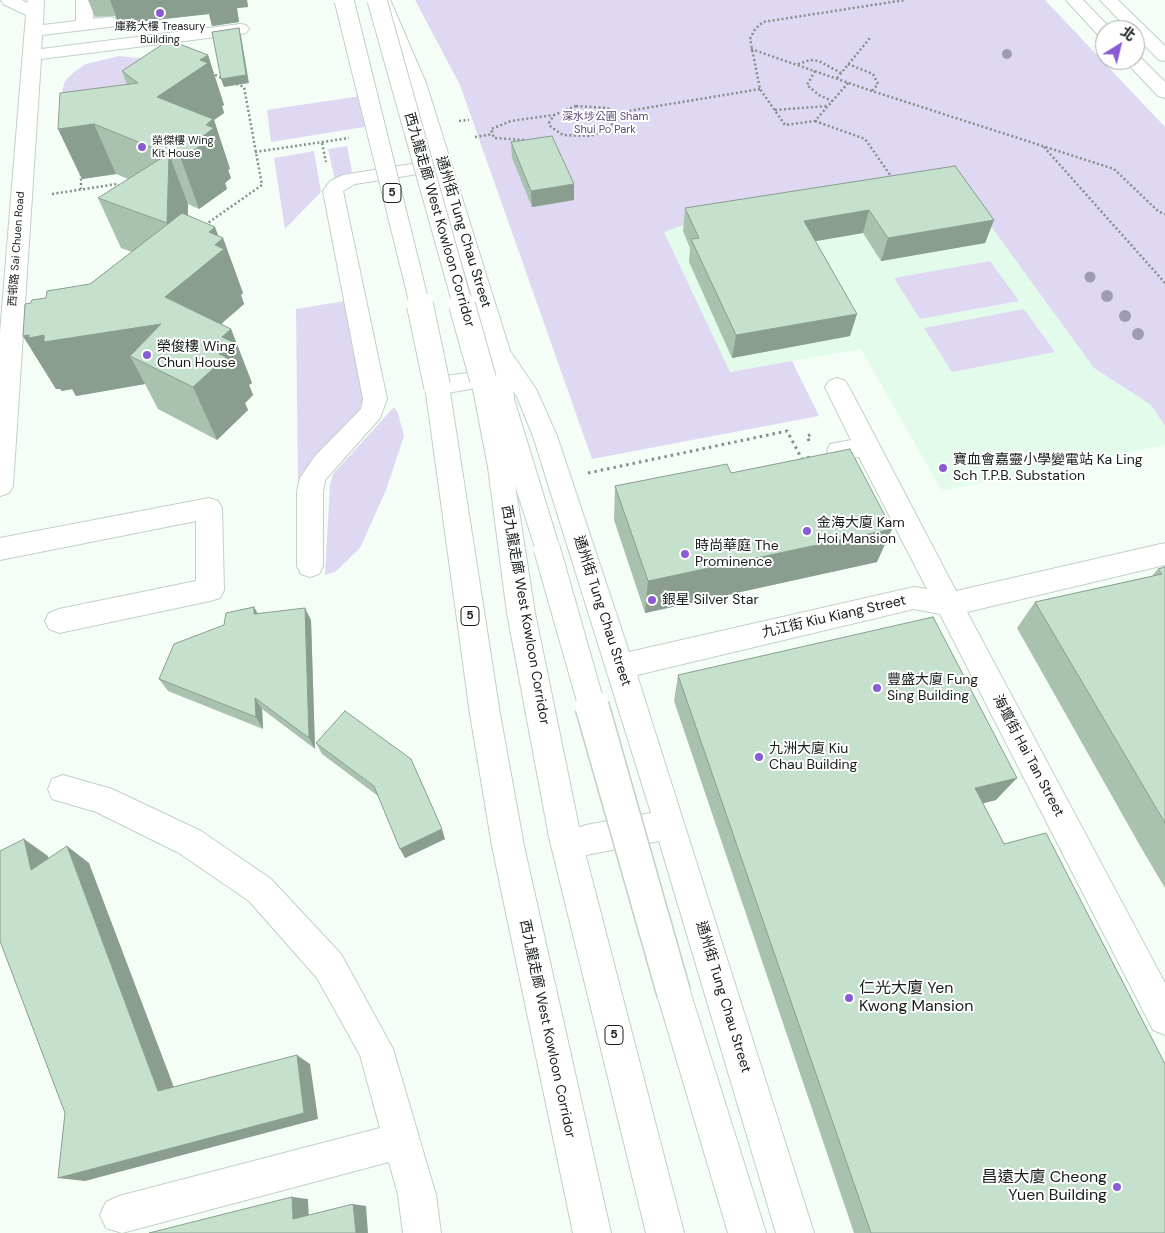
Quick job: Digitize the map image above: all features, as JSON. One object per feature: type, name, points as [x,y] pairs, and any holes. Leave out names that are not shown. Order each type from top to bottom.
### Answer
[{"type":"main road","points":[[9,0],[35,15],[85,24],[109,22]]},
{"type":"main road","points":[[84,0],[85,24]]},
{"type":"main road","name":"西九龍走廊 West Kowloon Corridor","points":[[344,0],[418,295],[436,385],[485,714],[508,846],[592,1233]]},
{"type":"main road","name":"西九龍走廊 West Kowloon Corridor","points":[[377,0],[483,378],[500,466],[522,613],[566,837],[598,974],[664,1233]]},
{"type":"main road","name":"通州街 Tung Chau Street","points":[[382,0],[417,83],[500,354],[528,395],[559,477],[670,824],[795,1233]]},
{"type":"main road","points":[[1074,0],[1095,22]]},
{"type":"main road","points":[[1108,0],[1165,56]]},
{"type":"main road","name":"西邨路 Sai Chuen Road","points":[[0,486],[10,212],[32,55],[35,15]]},
{"type":"main road","points":[[32,55],[240,29]]},
{"type":"main road","points":[[196,35],[203,70]]},
{"type":"main road","points":[[1143,70],[1165,92]]},
{"type":"main road","points":[[310,566],[310,492],[313,478],[324,463],[372,412],[375,399],[333,192],[337,185],[350,179],[442,165]]},
{"type":"main road","points":[[500,354],[502,399],[547,549],[674,994],[747,1233]]},
{"type":"main road","points":[[436,385],[483,378]]},
{"type":"main road","name":"海壇街 Hai Tan Street","points":[[837,387],[1165,1018]]},
{"type":"main road","points":[[828,453],[866,446]]},
{"type":"main road","points":[[0,549],[209,508],[210,590],[59,621]]},
{"type":"main road","name":"九江街 Kiu Kiang Street","points":[[620,666],[914,598],[950,604],[1165,554]]},
{"type":"main road","points":[[63,789],[101,798],[190,842],[260,890],[329,966],[376,1049],[417,1194],[422,1233]]},
{"type":"main road","points":[[586,840],[670,824]]},
{"type":"main road","points":[[119,1214],[403,1140]]},
{"type":"path","points":[[893,179],[865,139],[815,121],[785,125],[760,89],[750,39],[755,29],[763,22],[904,0]]},
{"type":"path","points":[[837,78],[870,38]]},
{"type":"path","points":[[751,49],[872,91],[1114,168],[1159,212],[1165,214]]},
{"type":"path","points":[[797,64],[810,60],[819,61],[841,73]]},
{"type":"path","points":[[848,64],[873,74],[878,84],[872,91]]},
{"type":"path","points":[[197,222],[206,226],[262,185],[244,87],[203,70]]},
{"type":"path","points":[[815,71],[808,80],[808,85],[819,95],[832,100]]},
{"type":"path","points":[[815,121],[848,83]]},
{"type":"path","points":[[530,139],[507,140],[494,138],[491,129],[501,124],[554,115],[568,108],[586,105],[607,108],[616,113],[760,89]]},
{"type":"path","points":[[775,110],[828,106]]},
{"type":"path","points":[[555,136],[581,137],[597,134],[617,120],[616,113]]},
{"type":"path","points":[[554,115],[549,123],[551,127],[563,135]]},
{"type":"path","points":[[459,121],[469,120]]},
{"type":"path","points":[[475,137],[493,134]]},
{"type":"path","points":[[255,152],[350,138]]},
{"type":"path","points":[[1043,146],[1165,283]]},
{"type":"path","points":[[81,171],[81,189]]},
{"type":"path","points":[[46,194],[117,184],[126,188]]},
{"type":"path","points":[[559,477],[591,473],[787,431],[802,459],[828,453]]},
{"type":"path","points":[[810,442],[807,436],[820,431]]},
{"type":"shaded area","points":[[950,170],[1094,368],[1151,405],[1165,426],[1165,445],[942,491],[861,349],[730,372],[664,232],[749,202]]},
{"type":"green space","name":"深水埗公園 Sham Shui Po Park","points":[[415,0],[1045,0],[1095,53],[1095,70],[1111,70],[1165,127],[1165,426],[1151,405],[1094,368],[950,170],[749,202],[664,232],[730,372],[792,361],[819,416],[592,459],[460,85]]},
{"type":"green space","points":[[119,56],[149,59],[166,81],[65,99],[62,90],[65,81],[74,72],[86,64]]},
{"type":"green space","points":[[374,94],[383,124],[271,142],[267,110]]},
{"type":"green space","points":[[347,146],[353,177],[335,180],[328,149]]},
{"type":"green space","points":[[314,151],[321,192],[285,229],[274,158]]},
{"type":"green space","points":[[990,261],[1019,301],[920,319],[894,278]]},
{"type":"green space","points":[[345,301],[363,400],[359,411],[306,468],[298,483],[296,309]]},
{"type":"green space","points":[[1024,309],[1055,352],[952,372],[924,328]]},
{"type":"green space","points":[[394,407],[398,413],[404,436],[386,490],[360,548],[335,572],[325,575],[330,485],[333,474]]},
{"type":"building","points":[[239,28],[246,75],[221,79],[212,32]]},
{"type":"building","points":[[169,40],[208,55],[200,60],[208,63],[157,97],[213,119],[206,125],[214,128],[203,136],[210,139],[181,159],[169,154],[167,223],[98,198],[168,154],[94,124],[58,129],[60,93],[138,83],[122,71]]},
{"type":"building","points":[[552,136],[574,184],[531,191],[511,142]]},
{"type":"building","points":[[955,166],[994,220],[888,238],[869,210],[804,221],[857,314],[736,335],[691,239],[699,238],[685,208]]},
{"type":"building","points":[[182,213],[215,227],[209,232],[223,238],[215,245],[224,249],[165,297],[231,329],[222,337],[233,342],[219,354],[226,357],[193,387],[130,356],[161,324],[44,342],[44,335],[29,338],[29,335],[23,336],[25,304],[31,303],[32,300],[46,298],[47,291],[90,284]]},
{"type":"building","points":[[850,449],[892,529],[648,581],[615,486],[727,464],[731,473]]},
{"type":"building","points":[[1165,567],[1165,823],[1035,602],[1162,574],[1158,569]]},
{"type":"building","points":[[254,607],[254,614],[305,608],[309,738],[255,698],[256,717],[159,679],[174,644],[224,625],[226,613]]},
{"type":"building","points":[[933,617],[1017,778],[975,788],[1004,844],[1046,833],[1165,1064],[1165,1233],[871,1233],[678,675]]},
{"type":"building","points":[[345,711],[411,759],[442,829],[400,849],[374,786],[316,743]]},
{"type":"building","points":[[24,839],[31,870],[67,846],[158,1091],[297,1055],[304,1113],[58,1178],[65,1113],[0,941],[0,851]]},
{"type":"building","points":[[292,1197],[293,1219],[353,1204],[356,1233],[149,1233]]},
{"type":"place","name":"庫務大樓 Treasury Building","points":[[160,13]]},
{"type":"place","name":"榮傑樓 Wing Kit House","points":[[142,147]]},
{"type":"place","name":"榮俊樓 Wing Chun House","points":[[147,355]]},
{"type":"place","name":"寶血會嘉靈小學變電站 Ka Ling Sch T.P.B. Substation","points":[[943,468]]},
{"type":"place","name":"金海大廈 Kam Hoi Mansion","points":[[807,531]]},
{"type":"place","name":"時尚華庭 The Prominence","points":[[685,554]]},
{"type":"place","name":"銀星 Silver Star","points":[[652,600]]},
{"type":"place","name":"豐盛大廈 Fung Sing Building","points":[[877,688]]},
{"type":"place","name":"九洲大廈 Kiu Chau Building","points":[[759,757]]},
{"type":"place","name":"仁光大廈 Yen Kwong Mansion","points":[[849,998]]},
{"type":"place","name":"昌遠大廈 Cheong Yuen Building","points":[[1117,1187]]}]
